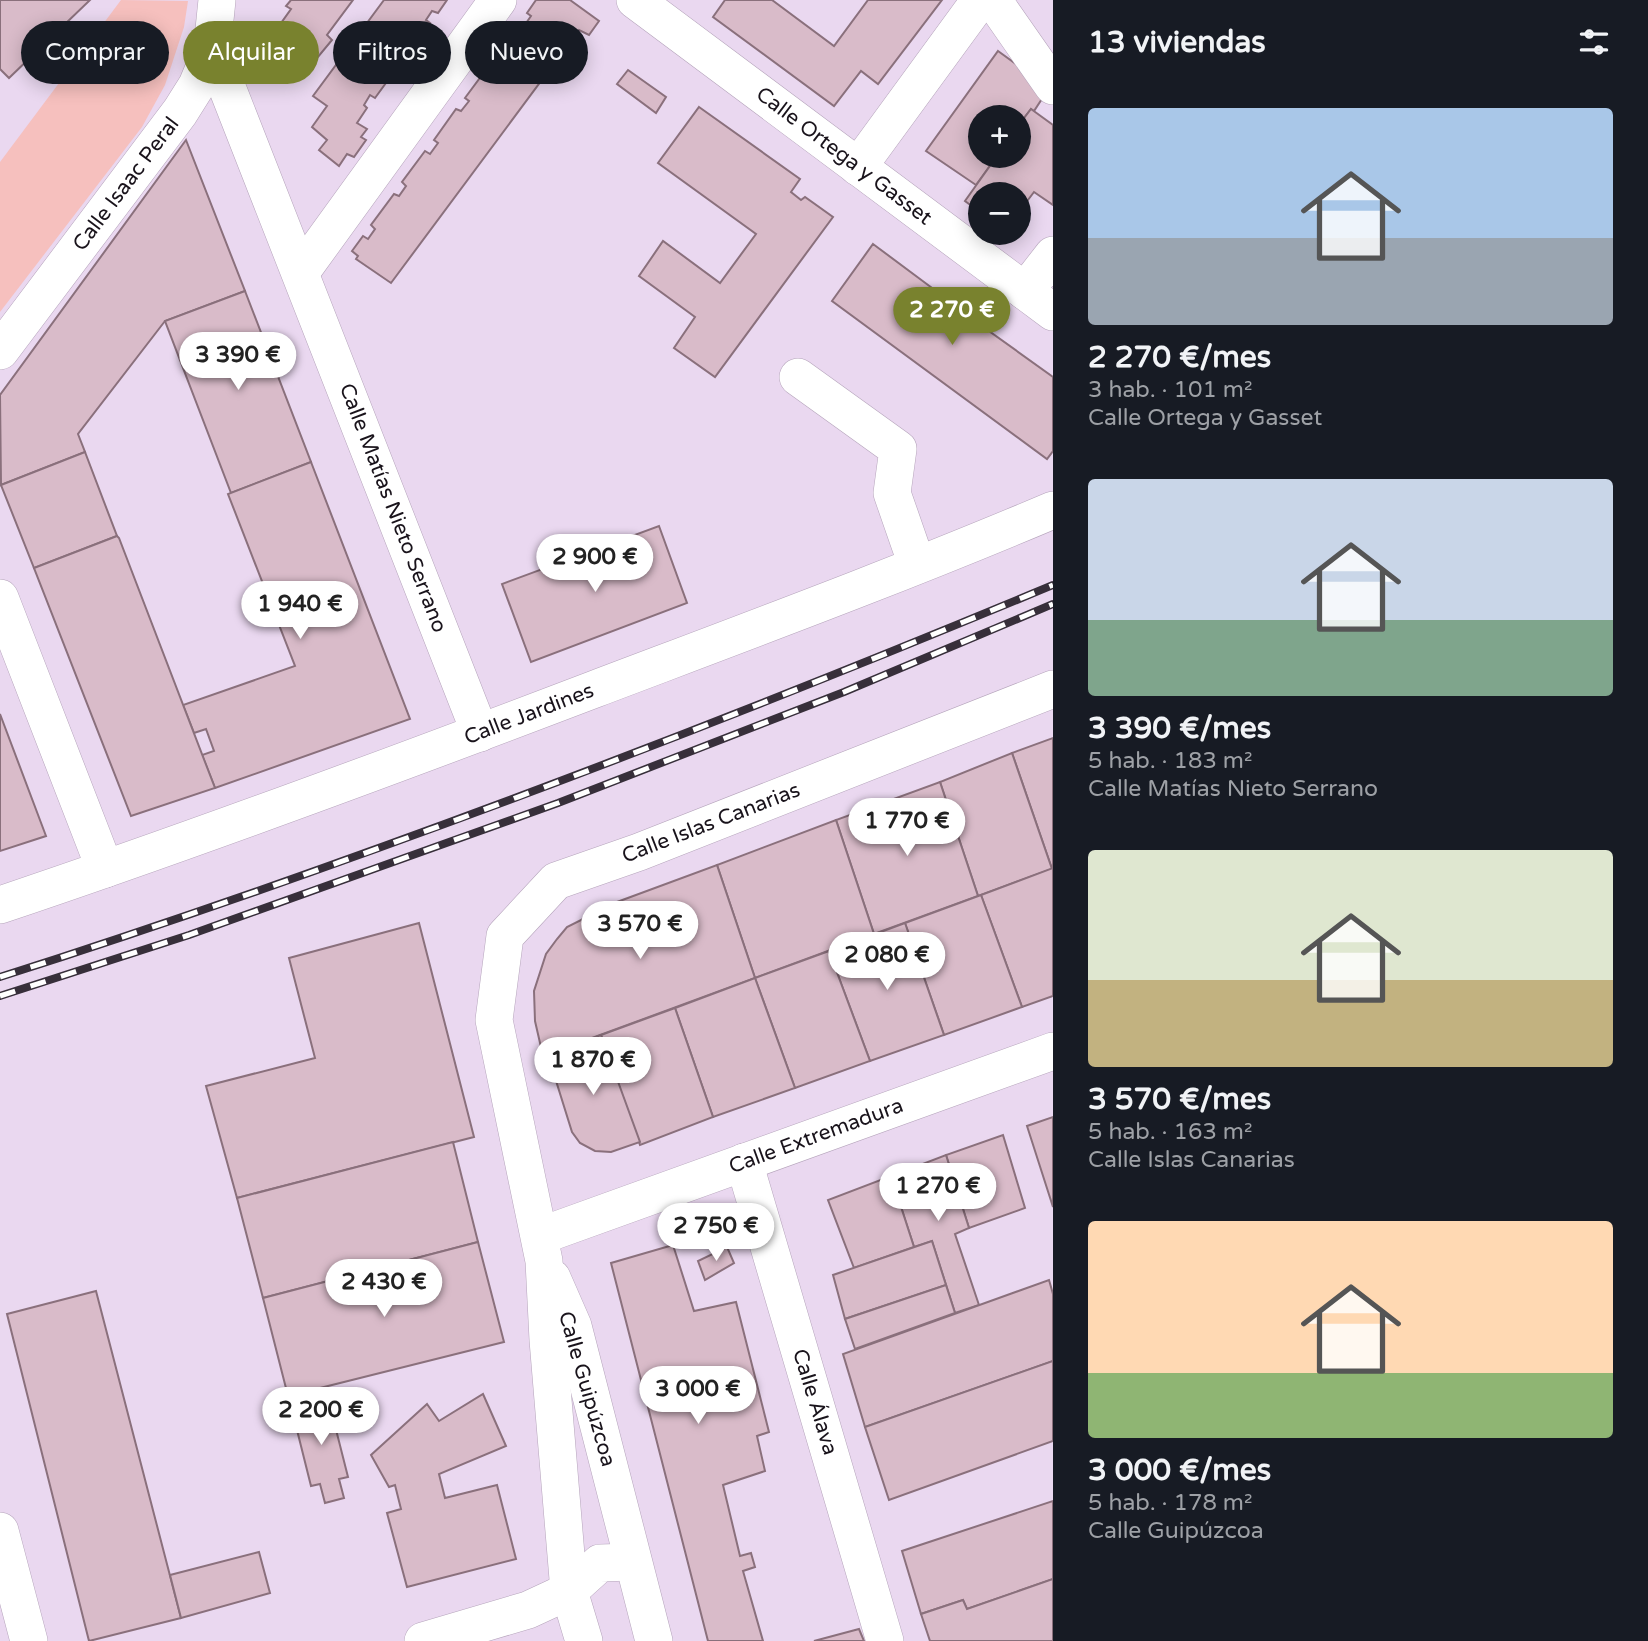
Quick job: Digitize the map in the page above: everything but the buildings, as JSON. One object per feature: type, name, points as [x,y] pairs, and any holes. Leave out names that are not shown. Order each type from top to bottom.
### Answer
[{"type":"street","name":"Calle Isaac Peral","points":[[215,21],[217,0]]},
{"type":"street","points":[[300,272],[498,0]]},
{"type":"street","name":"Calle Ortega y Gasset","points":[[635,0],[1039,301]]},
{"type":"street","points":[[858,167],[980,0]]},
{"type":"street","points":[[993,0],[1053,86]]},
{"type":"street","name":"Calle Isaac Peral","points":[[0,351],[180,112],[197,84]]},
{"type":"street","name":"Calle Matías Nieto Serrano","points":[[226,84],[480,733]]},
{"type":"street","points":[[1039,301],[1053,254]]},
{"type":"street","points":[[798,377],[898,449],[892,493],[917,565]]},
{"type":"street","name":"Calle Jardines","points":[[0,905],[480,733],[1053,510]]},
{"type":"street","points":[[0,598],[105,869]]},
{"type":"street","name":"Calle Islas Canarias","points":[[505,936],[556,881],[639,852],[1053,689]]},
{"type":"street","name":"Calle Guipúzcoa","points":[[505,936],[494,1020],[542,1249],[569,1591],[584,1641]]},
{"type":"street","name":"Calle Extremadura","points":[[542,1249],[744,1162],[1053,1051]]},
{"type":"street","name":"Calle Álava","points":[[744,1162],[886,1641]]},
{"type":"street","name":"Calle Guipúzcoa","points":[[542,1249],[573,1326],[650,1639]]},
{"type":"street","points":[[0,1531],[29,1641]]},
{"type":"street","points":[[423,1641],[528,1610],[569,1591],[600,1563],[633,1562]]},
{"type":"shaded area","points":[[121,0],[188,1],[183,30],[169,73],[169,21],[105,21]]},
{"type":"shaded area","points":[[58,84],[165,84],[142,127],[0,312],[0,162]]},
{"type":"railway","points":[[0,977],[266,888],[531,792],[793,691],[1053,585]]},
{"type":"railway","points":[[0,996],[189,935],[558,803],[844,692],[1053,604]]}]
